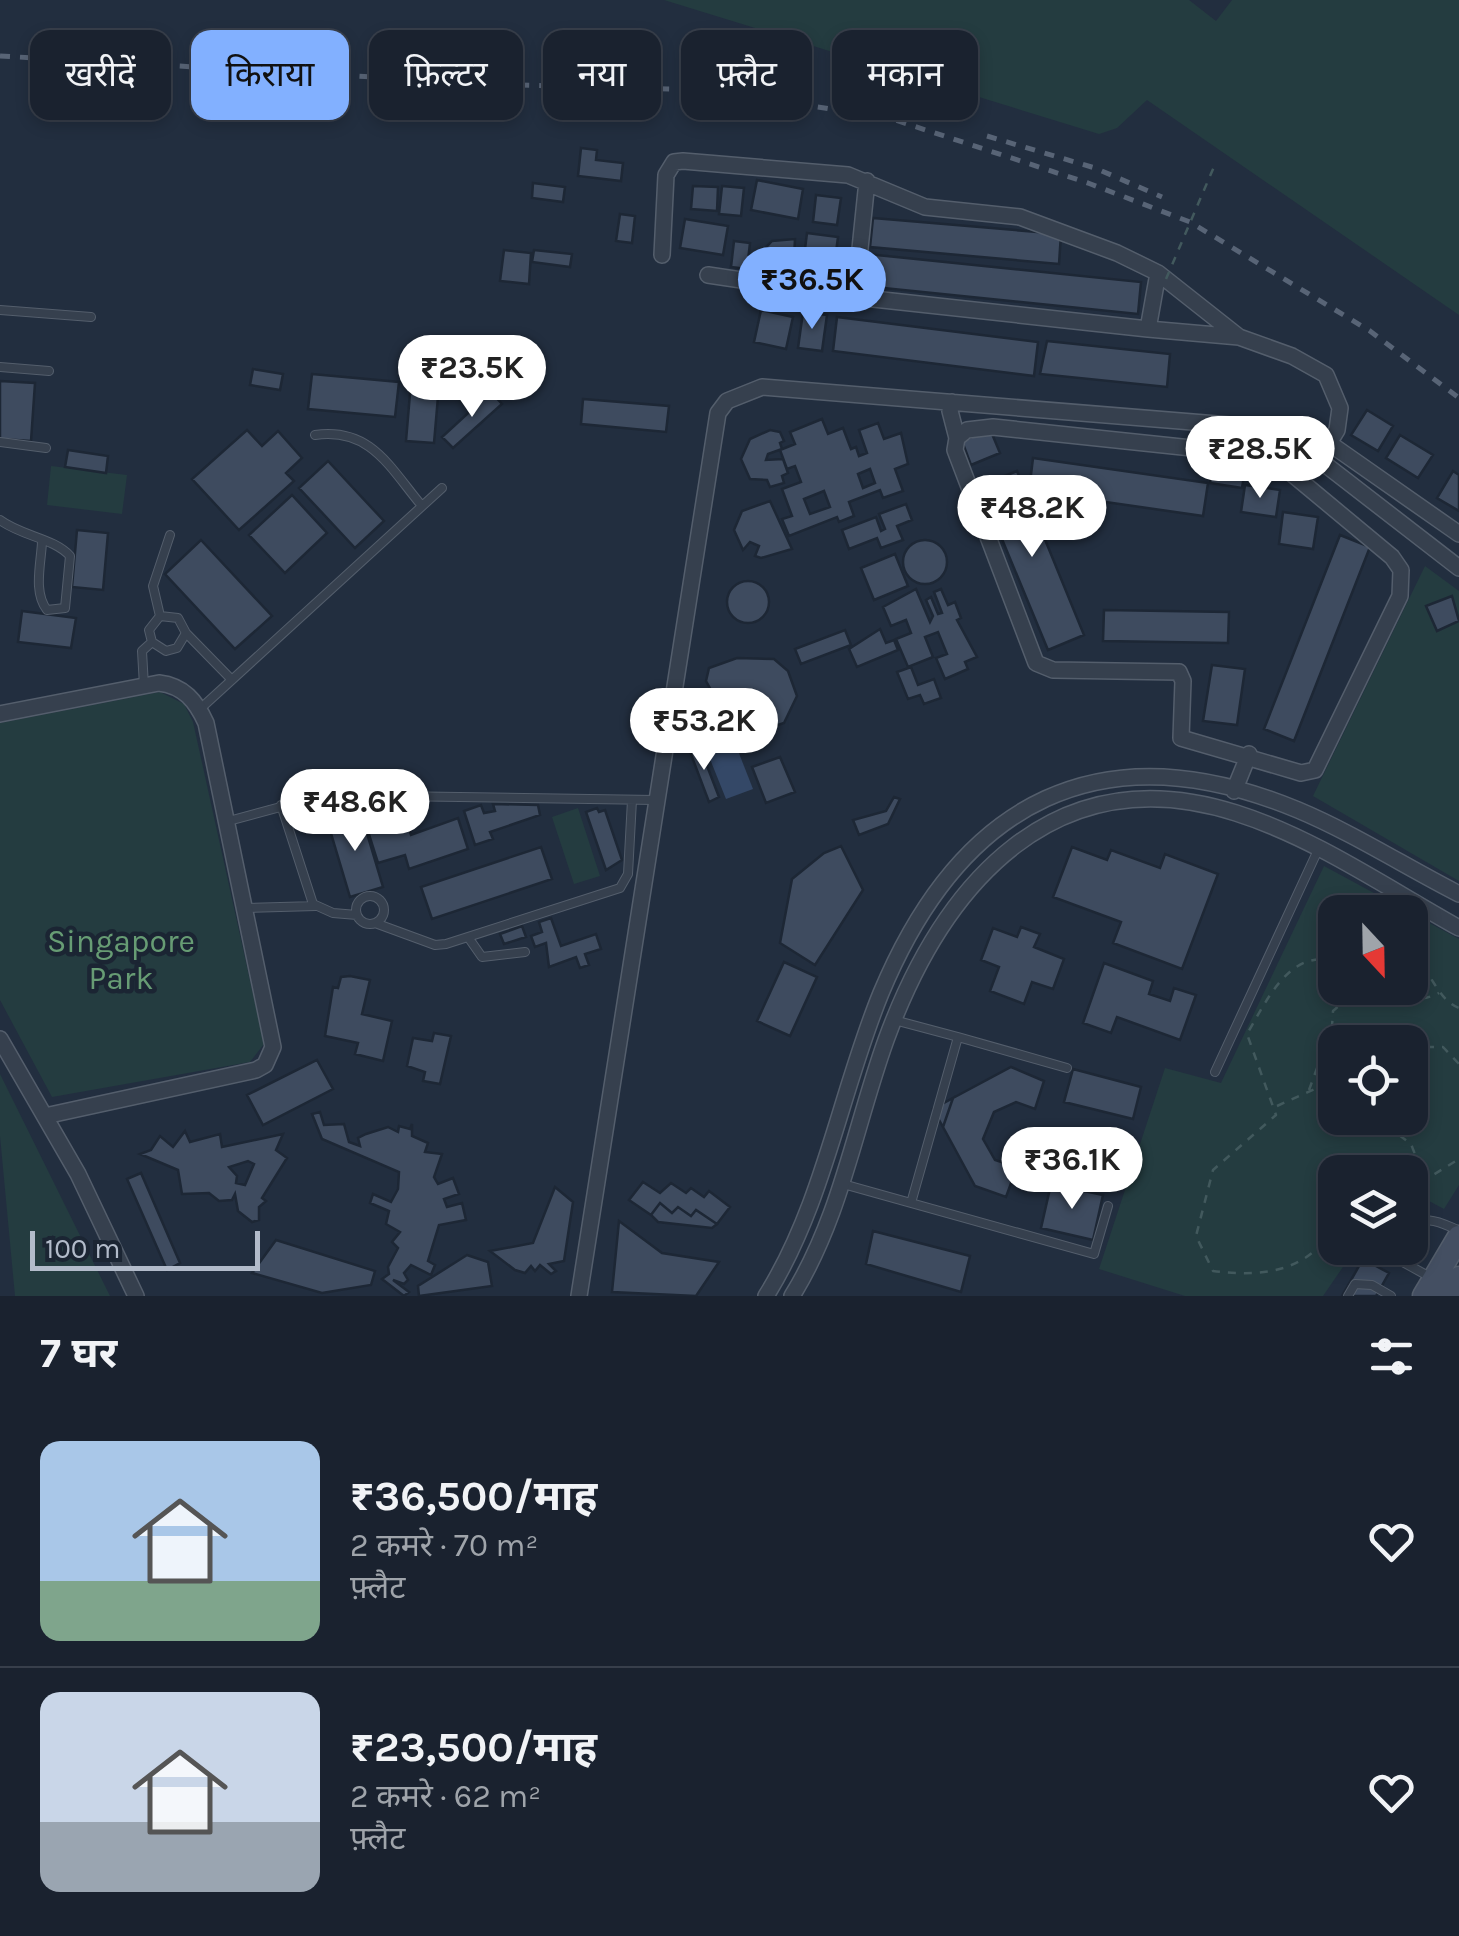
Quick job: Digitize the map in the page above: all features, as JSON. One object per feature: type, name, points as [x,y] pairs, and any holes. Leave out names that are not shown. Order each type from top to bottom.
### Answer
[{"type":"street","points":[[662,254],[666,175],[674,162],[830,172],[867,181],[925,208],[1041,223],[1162,276],[1238,337]]},
{"type":"street","points":[[855,297],[867,181]]},
{"type":"street","points":[[708,275],[855,297],[1238,337],[1292,356],[1326,375],[1340,408],[1337,430],[1316,458]]},
{"type":"street","points":[[1148,329],[1162,276]]},
{"type":"street","points":[[579,1296],[718,413],[727,401],[762,386],[1254,427],[1295,441],[1459,568]]},
{"type":"street","points":[[952,402],[955,450],[1036,662],[1052,670],[1179,672],[1183,681],[1178,729],[1181,738],[1249,754],[1301,773],[1315,770],[1400,596],[1401,570],[1392,557],[1286,468],[1258,456],[992,427],[967,430],[957,438]]},
{"type":"street","points":[[1329,443],[1459,534]]},
{"type":"street","points":[[0,714],[144,686],[176,685],[200,709],[273,1047],[266,1065],[45,1116]]},
{"type":"street","points":[[1234,792],[1249,754]]},
{"type":"street","points":[[766,1296],[803,1228],[882,993],[915,930],[966,855],[1004,822],[1036,802],[1106,777],[1173,776],[1297,810],[1459,894]]},
{"type":"street","points":[[792,1296],[844,1184],[901,1002],[961,896],[1016,842],[1090,806],[1134,800],[1234,812],[1287,833],[1459,928]]},
{"type":"street","points":[[1287,833],[1297,810]]},
{"type":"street","points":[[1004,822],[1016,842]]},
{"type":"street","points":[[882,993],[901,1002]]},
{"type":"street","points":[[0,1038],[45,1116],[136,1296]]},
{"type":"street","points":[[1435,1290],[1459,1234]]},
{"type":"street","points":[[1435,1290],[1459,1278]]},
{"type":"lane","points":[[0,310],[91,317]]},
{"type":"lane","points":[[0,368],[48,371]]},
{"type":"lane","points":[[315,436],[354,435],[368,443],[422,506]]},
{"type":"lane","points":[[0,442],[46,448]]},
{"type":"lane","points":[[200,709],[442,488]]},
{"type":"lane","points":[[0,520],[70,556],[64,608],[47,610],[42,606],[42,542]]},
{"type":"lane","points":[[160,616],[153,586],[170,535]]},
{"type":"lane","points":[[186,633],[182,644],[172,650],[160,650],[152,642],[151,624],[160,616],[178,618],[186,633],[232,680]]},
{"type":"lane","points":[[144,686],[142,651],[152,642]]},
{"type":"lane","points":[[224,822],[325,795],[656,800]]},
{"type":"lane","points":[[243,908],[316,906],[357,915],[366,924],[375,923],[435,945],[468,937],[620,888],[628,874],[632,800]]},
{"type":"lane","points":[[281,805],[316,906]]},
{"type":"lane","points":[[1214,1072],[1318,850]]},
{"type":"lane","points":[[357,915],[362,899],[375,898],[383,913],[375,923]]},
{"type":"lane","points":[[468,937],[482,957],[525,952]]},
{"type":"lane","points":[[894,1020],[1067,1068]]},
{"type":"lane","points":[[911,1203],[958,1038]]},
{"type":"lane","points":[[844,1184],[1094,1254],[1108,1206]]},
{"type":"lane","points":[[1428,1219],[1459,1234]]},
{"type":"lane","points":[[1406,1265],[1435,1290]]},
{"type":"lane","points":[[1348,1296],[1355,1284],[1363,1283],[1391,1296]]},
{"type":"path","points":[[1162,276],[1216,162]]},
{"type":"path","points":[[1318,959],[1296,964],[1272,991],[1247,1034],[1276,1115],[1213,1170],[1196,1236],[1213,1271],[1256,1276],[1293,1267],[1318,1248]]},
{"type":"path","points":[[1428,969],[1441,992],[1459,1008]]},
{"type":"path","points":[[1428,998],[1441,992]]},
{"type":"path","points":[[1428,1047],[1443,1047],[1459,1064]]},
{"type":"path","points":[[1308,1092],[1318,1065]]},
{"type":"path","points":[[1274,1107],[1318,1088]]},
{"type":"path","points":[[1400,1135],[1416,1155]]},
{"type":"path","points":[[1428,1178],[1459,1159]]},
{"type":"green space","points":[[664,0],[1189,0],[1216,21],[1232,0],[1459,0],[1459,315],[1147,100],[1117,128],[1099,134],[978,97],[978,30],[832,30],[832,52],[812,46],[812,30],[761,30]]},
{"type":"green space","points":[[51,466],[127,475],[122,514],[47,505]]},
{"type":"green space","points":[[1425,566],[1459,591],[1459,881],[1313,796]]},
{"type":"green space","name":"Singapore Park","points":[[160,692],[184,704],[193,722],[264,1044],[250,1062],[52,1097],[0,1000],[0,723]]},
{"type":"green space","points":[[578,808],[600,876],[574,884],[552,817]]},
{"type":"green space","points":[[1324,866],[1378,895],[1318,895],[1318,1005],[1428,1005],[1428,923],[1459,939],[1459,1185],[1444,1209],[1428,1201],[1428,1155],[1318,1155],[1318,1265],[1344,1265],[1323,1296],[1185,1296],[1099,1269],[1165,1068],[1221,1083]]},
{"type":"green space","points":[[0,1074],[110,1296],[15,1296],[0,1136]]},
{"type":"green space","points":[[1104,1132],[1126,1137],[1114,1187],[1092,1182]]},
{"type":"water","points":[[731,733],[753,789],[726,799],[704,744]]},
{"type":"building","points":[[581,148],[597,150],[596,160],[623,163],[621,181],[578,176]]},
{"type":"building","points":[[757,180],[803,189],[798,219],[751,210]]},
{"type":"building","points":[[533,183],[565,187],[563,202],[532,198]]},
{"type":"building","points":[[693,186],[718,187],[717,211],[691,209]]},
{"type":"building","points":[[722,186],[744,188],[741,216],[719,214]]},
{"type":"building","points":[[816,195],[841,198],[837,225],[813,222]]},
{"type":"building","points":[[620,214],[635,216],[632,243],[616,241]]},
{"type":"building","points":[[873,218],[1061,234],[1059,264],[870,247]]},
{"type":"building","points":[[685,219],[728,226],[723,255],[680,248]]},
{"type":"building","points":[[807,233],[838,237],[834,268],[803,265]]},
{"type":"building","points":[[795,239],[794,259],[755,259],[772,241]]},
{"type":"building","points":[[734,241],[750,243],[747,269],[731,267]]},
{"type":"building","points":[[504,250],[531,253],[529,284],[500,281]]},
{"type":"building","points":[[534,250],[572,254],[570,267],[532,262]]},
{"type":"building","points":[[867,254],[1141,282],[1138,314],[864,286]]},
{"type":"building","points":[[761,310],[793,317],[786,349],[754,342]]},
{"type":"building","points":[[803,312],[827,315],[822,351],[798,348]]},
{"type":"building","points":[[837,317],[1038,342],[1034,376],[833,351]]},
{"type":"building","points":[[1047,341],[1170,354],[1167,387],[1040,374]]},
{"type":"building","points":[[253,369],[283,374],[280,390],[250,385]]},
{"type":"building","points":[[312,374],[399,382],[395,417],[308,409]]},
{"type":"building","points":[[0,381],[35,383],[31,441],[0,439]]},
{"type":"building","points":[[411,382],[439,385],[434,443],[406,441]]},
{"type":"building","points":[[491,392],[502,404],[453,448],[442,437]]},
{"type":"building","points":[[583,399],[669,406],[666,432],[581,424]]},
{"type":"building","points":[[1367,410],[1393,426],[1378,451],[1351,435]]},
{"type":"building","points":[[822,419],[828,434],[843,428],[851,449],[856,447],[859,456],[867,453],[859,430],[878,423],[884,439],[901,433],[908,464],[895,469],[903,491],[883,498],[880,490],[849,502],[854,516],[839,522],[837,517],[789,536],[782,519],[792,516],[782,489],[801,482],[795,466],[787,469],[780,450],[795,444],[790,432]],"holes":[[[870,469],[875,483],[863,488],[858,474]],[[824,491],[830,507],[810,514],[804,499]]]},
{"type":"building","points":[[990,429],[1000,453],[971,465],[962,441]]},
{"type":"building","points":[[247,430],[262,446],[278,431],[302,458],[286,473],[294,481],[239,530],[192,479]]},
{"type":"building","points":[[770,430],[780,432],[784,441],[780,443],[782,449],[768,454],[766,460],[783,459],[788,473],[782,476],[784,483],[770,487],[767,480],[750,479],[741,459],[750,439]]},
{"type":"building","points":[[1400,435],[1433,455],[1418,478],[1386,458]]},
{"type":"building","points":[[68,450],[108,456],[106,473],[65,467]]},
{"type":"building","points":[[1033,458],[1208,483],[1203,516],[1029,491]]},
{"type":"building","points":[[1214,458],[1246,463],[1242,488],[1210,483]]},
{"type":"building","points":[[328,461],[384,521],[355,548],[299,488]]},
{"type":"building","points":[[1017,471],[1084,635],[1048,650],[980,486]]},
{"type":"building","points":[[1453,471],[1459,475],[1459,511],[1437,498]]},
{"type":"building","points":[[1245,485],[1280,490],[1276,517],[1241,512]]},
{"type":"building","points":[[292,495],[327,533],[285,573],[249,535]]},
{"type":"building","points":[[770,501],[792,549],[761,558],[755,556],[759,546],[750,542],[743,550],[734,530],[742,511]]},
{"type":"building","points":[[906,504],[912,520],[897,526],[903,540],[881,548],[877,538],[849,549],[842,530],[876,517],[881,531],[885,529],[879,514]]},
{"type":"building","points":[[1283,512],[1318,517],[1313,549],[1279,544]]},
{"type":"building","points":[[77,530],[108,533],[103,590],[72,587]]},
{"type":"building","points":[[1340,535],[1370,547],[1294,741],[1264,729]]},
{"type":"building","points":[[201,540],[272,616],[235,649],[165,574]]},
{"type":"building","points":[[925,540],[940,547],[947,562],[940,577],[925,584],[910,577],[903,562],[910,547]]},
{"type":"building","points":[[895,554],[908,586],[874,600],[861,568]]},
{"type":"building","points":[[748,581],[763,587],[769,602],[763,617],[748,623],[733,617],[727,602],[733,587]]},
{"type":"building","points":[[916,589],[930,622],[933,616],[926,600],[931,597],[938,614],[942,613],[934,592],[941,589],[948,605],[955,602],[961,618],[957,620],[977,657],[965,662],[968,669],[945,679],[936,658],[947,654],[938,632],[925,637],[933,657],[908,667],[896,639],[911,633],[906,620],[891,626],[883,607]]},
{"type":"building","points":[[1452,596],[1459,621],[1437,631],[1426,606]]},
{"type":"building","points":[[1104,610],[1229,612],[1228,643],[1103,641]]},
{"type":"building","points":[[22,611],[76,618],[71,648],[18,642]]},
{"type":"building","points":[[880,629],[886,643],[894,640],[898,650],[857,667],[849,649]]},
{"type":"building","points":[[845,630],[851,645],[801,664],[795,649]]},
{"type":"building","points":[[737,658],[774,659],[788,671],[797,696],[784,723],[760,731],[743,729],[726,717],[706,681],[709,668]]},
{"type":"building","points":[[1212,665],[1245,669],[1237,725],[1203,721]]},
{"type":"building","points":[[911,667],[918,685],[934,679],[941,698],[924,704],[920,695],[908,699],[897,672]]},
{"type":"building","points":[[699,745],[719,797],[709,802],[689,749]]},
{"type":"building","points":[[780,757],[795,792],[766,803],[752,767]]},
{"type":"building","points":[[894,797],[900,799],[888,824],[859,835],[853,820],[886,811]]},
{"type":"building","points":[[493,804],[538,805],[540,815],[490,832],[493,839],[475,845],[464,811],[481,805],[484,813],[495,811]]},
{"type":"building","points":[[597,808],[599,812],[605,810],[622,860],[606,870],[586,812]]},
{"type":"building","points":[[360,810],[383,887],[350,897],[327,820]]},
{"type":"building","points":[[404,813],[411,835],[458,818],[468,849],[409,869],[405,855],[378,863],[366,825]]},
{"type":"building","points":[[841,846],[863,890],[815,965],[780,943],[792,879],[824,853]]},
{"type":"building","points":[[541,847],[552,879],[432,919],[421,887]]},
{"type":"building","points":[[1072,847],[1107,860],[1111,850],[1160,868],[1165,854],[1218,874],[1182,969],[1113,943],[1121,922],[1053,897]]},
{"type":"building","points":[[551,918],[561,946],[596,934],[601,949],[585,954],[589,965],[580,968],[576,957],[549,967],[546,943],[535,947],[531,936],[542,932],[539,922]]},
{"type":"building","points":[[522,926],[526,937],[504,944],[500,934]]},
{"type":"building","points":[[1021,927],[1040,934],[1034,947],[1064,959],[1053,989],[1032,982],[1024,1004],[990,991],[999,967],[981,960],[993,928],[1017,937]]},
{"type":"building","points":[[784,962],[817,977],[790,1036],[757,1021]]},
{"type":"building","points":[[1104,963],[1153,981],[1149,994],[1170,1001],[1174,988],[1196,995],[1180,1040],[1117,1017],[1111,1033],[1083,1023]]},
{"type":"building","points":[[341,977],[370,980],[362,1014],[392,1021],[383,1061],[355,1054],[358,1043],[325,1036],[333,987],[338,988]]},
{"type":"building","points":[[434,1033],[451,1036],[440,1084],[423,1081],[425,1072],[407,1066],[413,1038],[432,1041]]},
{"type":"building","points":[[317,1060],[333,1089],[263,1125],[247,1095]]},
{"type":"building","points":[[1011,1067],[1044,1081],[1035,1109],[1016,1102],[994,1112],[983,1139],[995,1160],[1017,1167],[1006,1197],[975,1186],[943,1127],[953,1098]]},
{"type":"building","points":[[1073,1069],[1141,1087],[1133,1119],[1064,1102]]},
{"type":"building","points":[[953,1098],[943,1127],[933,1109]]},
{"type":"building","points":[[320,1112],[324,1125],[344,1124],[349,1142],[360,1146],[358,1138],[366,1134],[388,1127],[398,1132],[399,1126],[410,1129],[412,1124],[412,1136],[428,1143],[425,1152],[442,1154],[434,1177],[438,1184],[453,1178],[459,1194],[444,1199],[447,1207],[462,1203],[466,1220],[439,1225],[428,1261],[435,1265],[431,1275],[411,1265],[404,1273],[408,1280],[404,1284],[393,1280],[409,1292],[404,1296],[382,1279],[389,1274],[388,1267],[398,1248],[392,1242],[400,1232],[386,1224],[389,1211],[370,1203],[373,1194],[391,1202],[398,1189],[399,1172],[322,1139],[312,1114]]},
{"type":"building","points":[[185,1131],[190,1142],[220,1134],[222,1147],[283,1134],[276,1150],[287,1158],[262,1198],[266,1201],[259,1207],[259,1220],[252,1222],[238,1211],[235,1194],[232,1200],[219,1201],[209,1193],[182,1194],[178,1170],[140,1154],[151,1150],[160,1136],[173,1147]],"holes":[[[248,1161],[254,1164],[245,1185],[236,1183],[237,1176],[229,1167]]]},
{"type":"building","points":[[141,1173],[180,1263],[167,1270],[127,1179]]},
{"type":"building","points":[[643,1182],[660,1193],[671,1183],[686,1193],[691,1188],[704,1197],[709,1191],[730,1207],[717,1224],[696,1210],[691,1216],[678,1207],[672,1213],[660,1203],[651,1215],[629,1200]]},
{"type":"building","points":[[1051,1184],[1103,1195],[1093,1240],[1041,1228]]},
{"type":"building","points":[[555,1187],[573,1202],[564,1261],[549,1264],[556,1271],[551,1274],[540,1265],[535,1271],[531,1266],[525,1273],[515,1270],[490,1251],[533,1243]]},
{"type":"building","points":[[660,1203],[672,1213],[678,1207],[691,1216],[696,1210],[717,1224],[712,1228],[658,1222],[651,1215]]},
{"type":"building","points":[[619,1221],[662,1253],[719,1262],[696,1296],[612,1292]]},
{"type":"building","points":[[873,1231],[970,1256],[961,1292],[866,1264]]},
{"type":"building","points":[[276,1240],[375,1271],[371,1285],[322,1293],[252,1273]]},
{"type":"building","points":[[467,1255],[488,1262],[492,1286],[419,1296],[418,1286]]},
{"type":"building","points":[[1360,1265],[1374,1265],[1389,1273],[1376,1296],[1342,1296]]},
{"type":"railway","points":[[0,56],[515,85],[709,90],[889,118],[1088,183],[1190,222],[1370,331],[1459,398]]},
{"type":"railway","points":[[987,136],[1095,168],[1162,197]]}]
